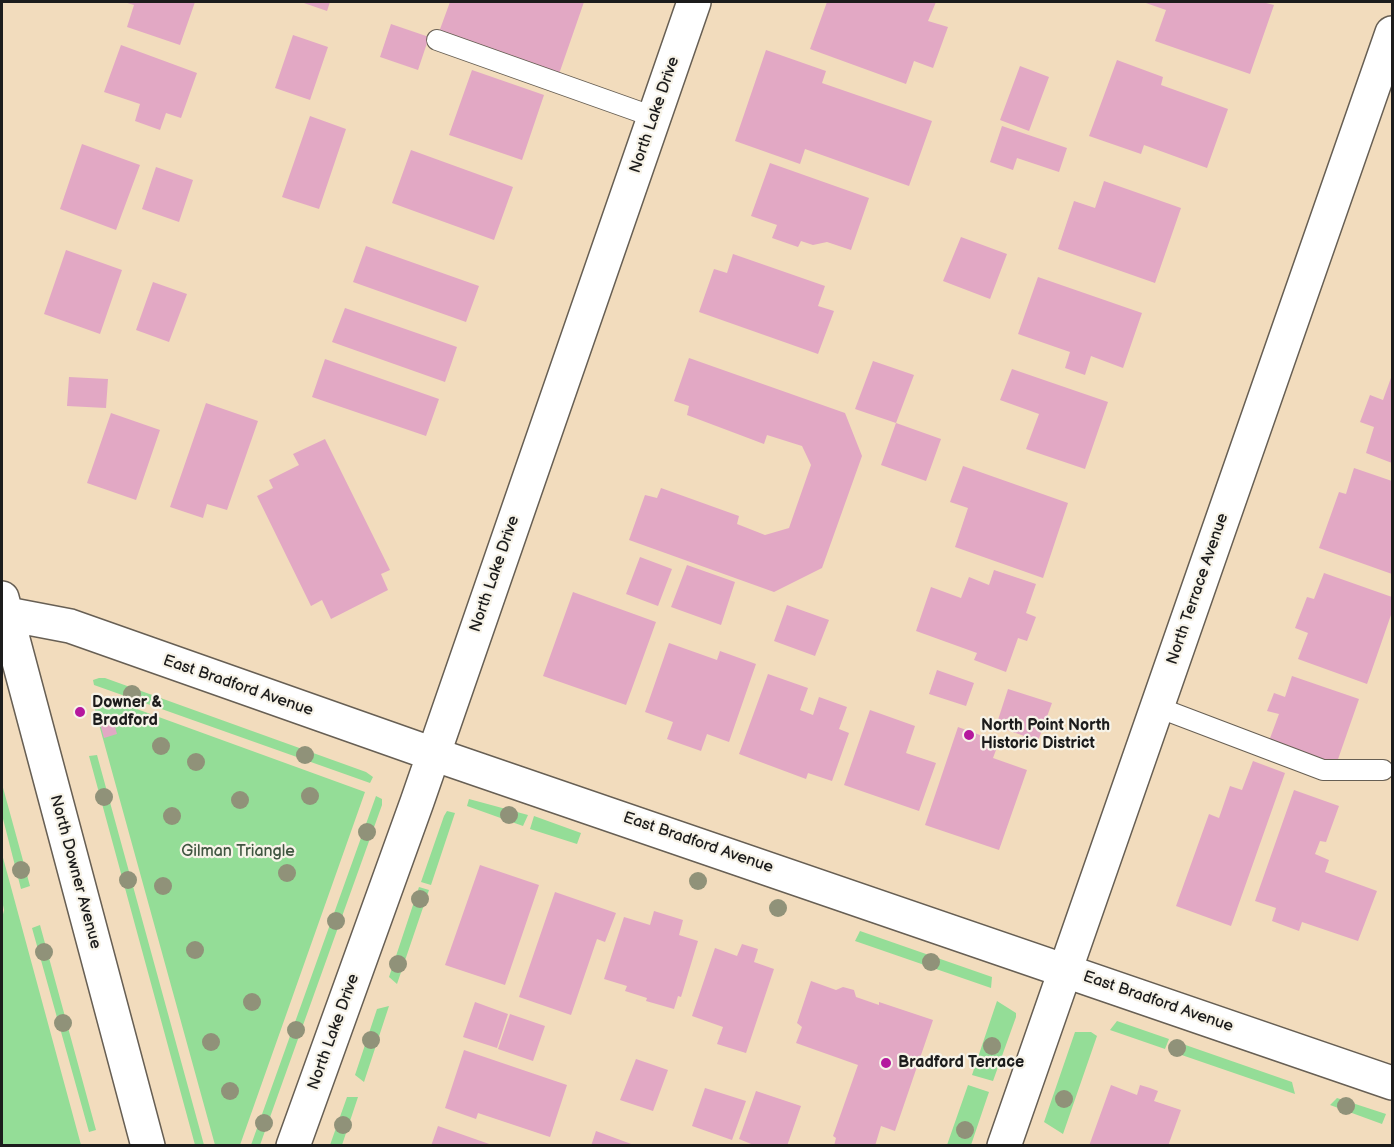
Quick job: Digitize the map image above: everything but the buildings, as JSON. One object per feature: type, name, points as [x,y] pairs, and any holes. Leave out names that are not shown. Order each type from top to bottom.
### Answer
[{"type":"street","name":"North Lake Drive","points":[[293,1146],[433,754],[694,2]]},
{"type":"street","name":"North Terrace Avenue","points":[[1004,1146],[1392,33]]},
{"type":"street","name":"East Bradford Avenue","points":[[3,608],[70,626],[433,754],[1392,1083]]},
{"type":"street","name":"North Downer Avenue","points":[[3,608],[148,1146]]},
{"type":"lane","points":[[437,40],[654,117]]},
{"type":"lane","points":[[1157,707],[1323,770],[1383,770]]},
{"type":"green space","points":[[105,678],[366,772],[373,777],[370,783],[94,685],[93,680]]},
{"type":"green space","name":"Gilman Triangle","points":[[101,696],[365,792],[240,1145],[215,1145],[92,699]]},
{"type":"green space","points":[[97,755],[204,1145],[195,1145],[89,756]]},
{"type":"green space","points":[[2,784],[30,886],[21,889],[2,815]]},
{"type":"green space","points":[[376,796],[382,799],[382,805],[260,1145],[251,1145]]},
{"type":"green space","points":[[469,799],[528,815],[523,826],[467,806]]},
{"type":"green space","points":[[447,811],[455,813],[431,885],[421,882]]},
{"type":"green space","points":[[534,816],[581,833],[577,844],[530,829]]},
{"type":"green space","points":[[2,854],[81,1145],[2,1145],[2,919],[4,910]]},
{"type":"green space","points":[[419,887],[429,890],[397,984],[389,977]]},
{"type":"green space","points":[[40,925],[96,1130],[89,1132],[32,928]]},
{"type":"green space","points":[[860,931],[992,977],[991,988],[855,941]]},
{"type":"green space","points":[[997,1001],[1016,1013],[1016,1017],[993,1081],[972,1075]]},
{"type":"green space","points":[[389,1006],[364,1082],[355,1075],[377,1009]]},
{"type":"green space","points":[[1117,1021],[1169,1039],[1165,1049],[1110,1030]]},
{"type":"green space","points":[[1075,1032],[1091,1032],[1097,1036],[1063,1134],[1044,1122]]},
{"type":"green space","points":[[1174,1041],[1292,1082],[1295,1094],[1170,1051]]},
{"type":"green space","points":[[968,1085],[989,1092],[971,1145],[947,1145]]},
{"type":"green space","points":[[347,1097],[358,1097],[342,1145],[330,1145]]},
{"type":"green space","points":[[1337,1098],[1386,1114],[1382,1124],[1330,1105]]},
{"type":"place","name":"Downer & Bradford","points":[[80,712]]},
{"type":"place","name":"North Point North Historic District","points":[[969,735]]},
{"type":"place","name":"Bradford Terrace","points":[[886,1063]]}]
